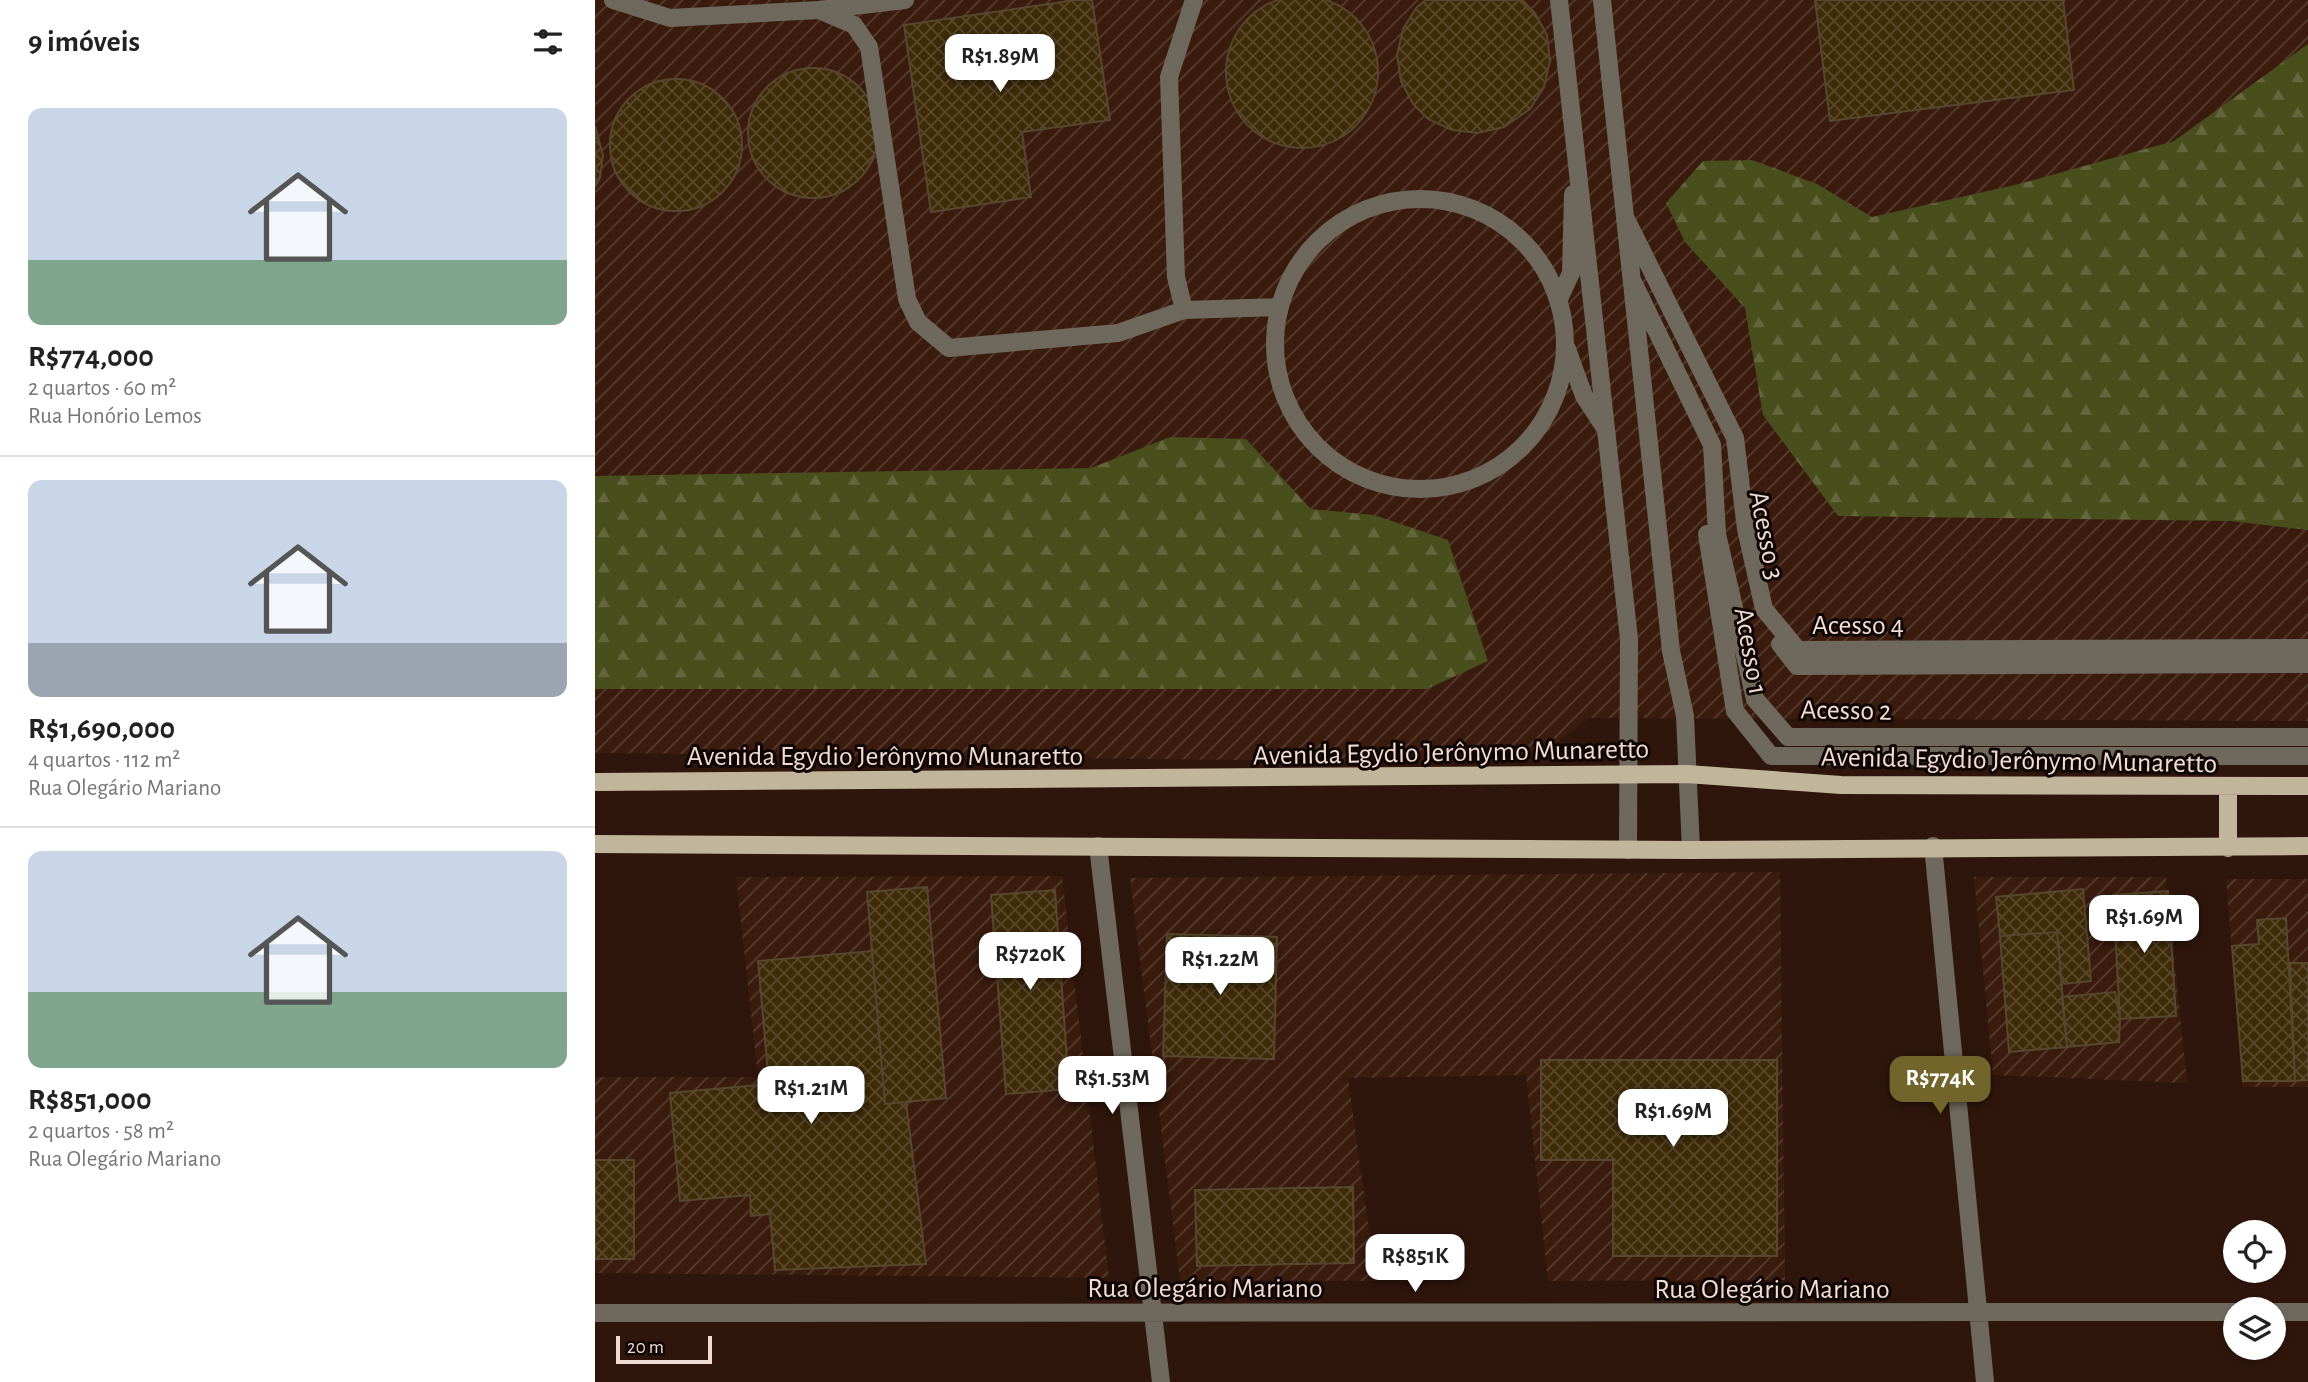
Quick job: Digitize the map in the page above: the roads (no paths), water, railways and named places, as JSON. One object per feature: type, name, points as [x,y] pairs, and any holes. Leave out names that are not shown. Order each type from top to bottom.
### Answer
[{"type":"main road","name":"Avenida Egydio Jerônymo Munaretto","points":[[595,782],[1626,777],[1687,774],[1841,785],[2228,788],[2308,786]]},
{"type":"main road","points":[[2228,788],[2228,848]]},
{"type":"main road","points":[[595,844],[1628,850],[1933,846],[2308,846]]},
{"type":"street","points":[[613,0],[648,4],[670,18],[819,10],[905,0]]},
{"type":"street","points":[[1184,310],[1176,276],[1169,77],[1194,0]]},
{"type":"street","points":[[1559,0],[1629,639],[1626,777],[1628,850]]},
{"type":"street","points":[[1602,0],[1671,650],[1685,716],[1691,850]]},
{"type":"street","points":[[819,10],[854,24],[869,47],[907,299],[918,323],[949,348],[1118,332],[1184,310],[1280,307]]},
{"type":"street","points":[[1559,299],[1571,273],[1570,238],[1576,152]]},
{"type":"street","points":[[1567,349],[1556,398],[1529,442],[1472,480],[1422,490],[1372,481],[1327,457],[1304,433],[1280,388],[1273,338],[1284,289],[1311,246],[1373,206],[1423,198],[1473,208],[1516,234],[1549,274],[1559,299],[1567,349],[1584,396],[1606,430]]},
{"type":"street","name":"Acesso 4","points":[[1625,217],[1735,438],[1746,528],[1764,609],[1798,650],[2308,648]]},
{"type":"street","name":"Acesso 3","points":[[1629,247],[1726,441],[1741,556],[1759,617],[1797,666],[2308,664]]},
{"type":"street","name":"Acesso 2","points":[[1633,282],[1712,444],[1717,534],[1755,699],[1788,737],[2308,737]]},
{"type":"street","name":"Acesso 1","points":[[1636,315],[1700,447],[1707,541],[1735,711],[1771,756],[2308,756]]},
{"type":"street","points":[[1098,846],[1156,1313],[1161,1382]]},
{"type":"street","points":[[1933,846],[1985,1382]]},
{"type":"street","name":"Rua Olegário Mariano","points":[[595,1313],[2223,1312]]},
{"type":"street","points":[[2286,1312],[2308,1312]]}]
